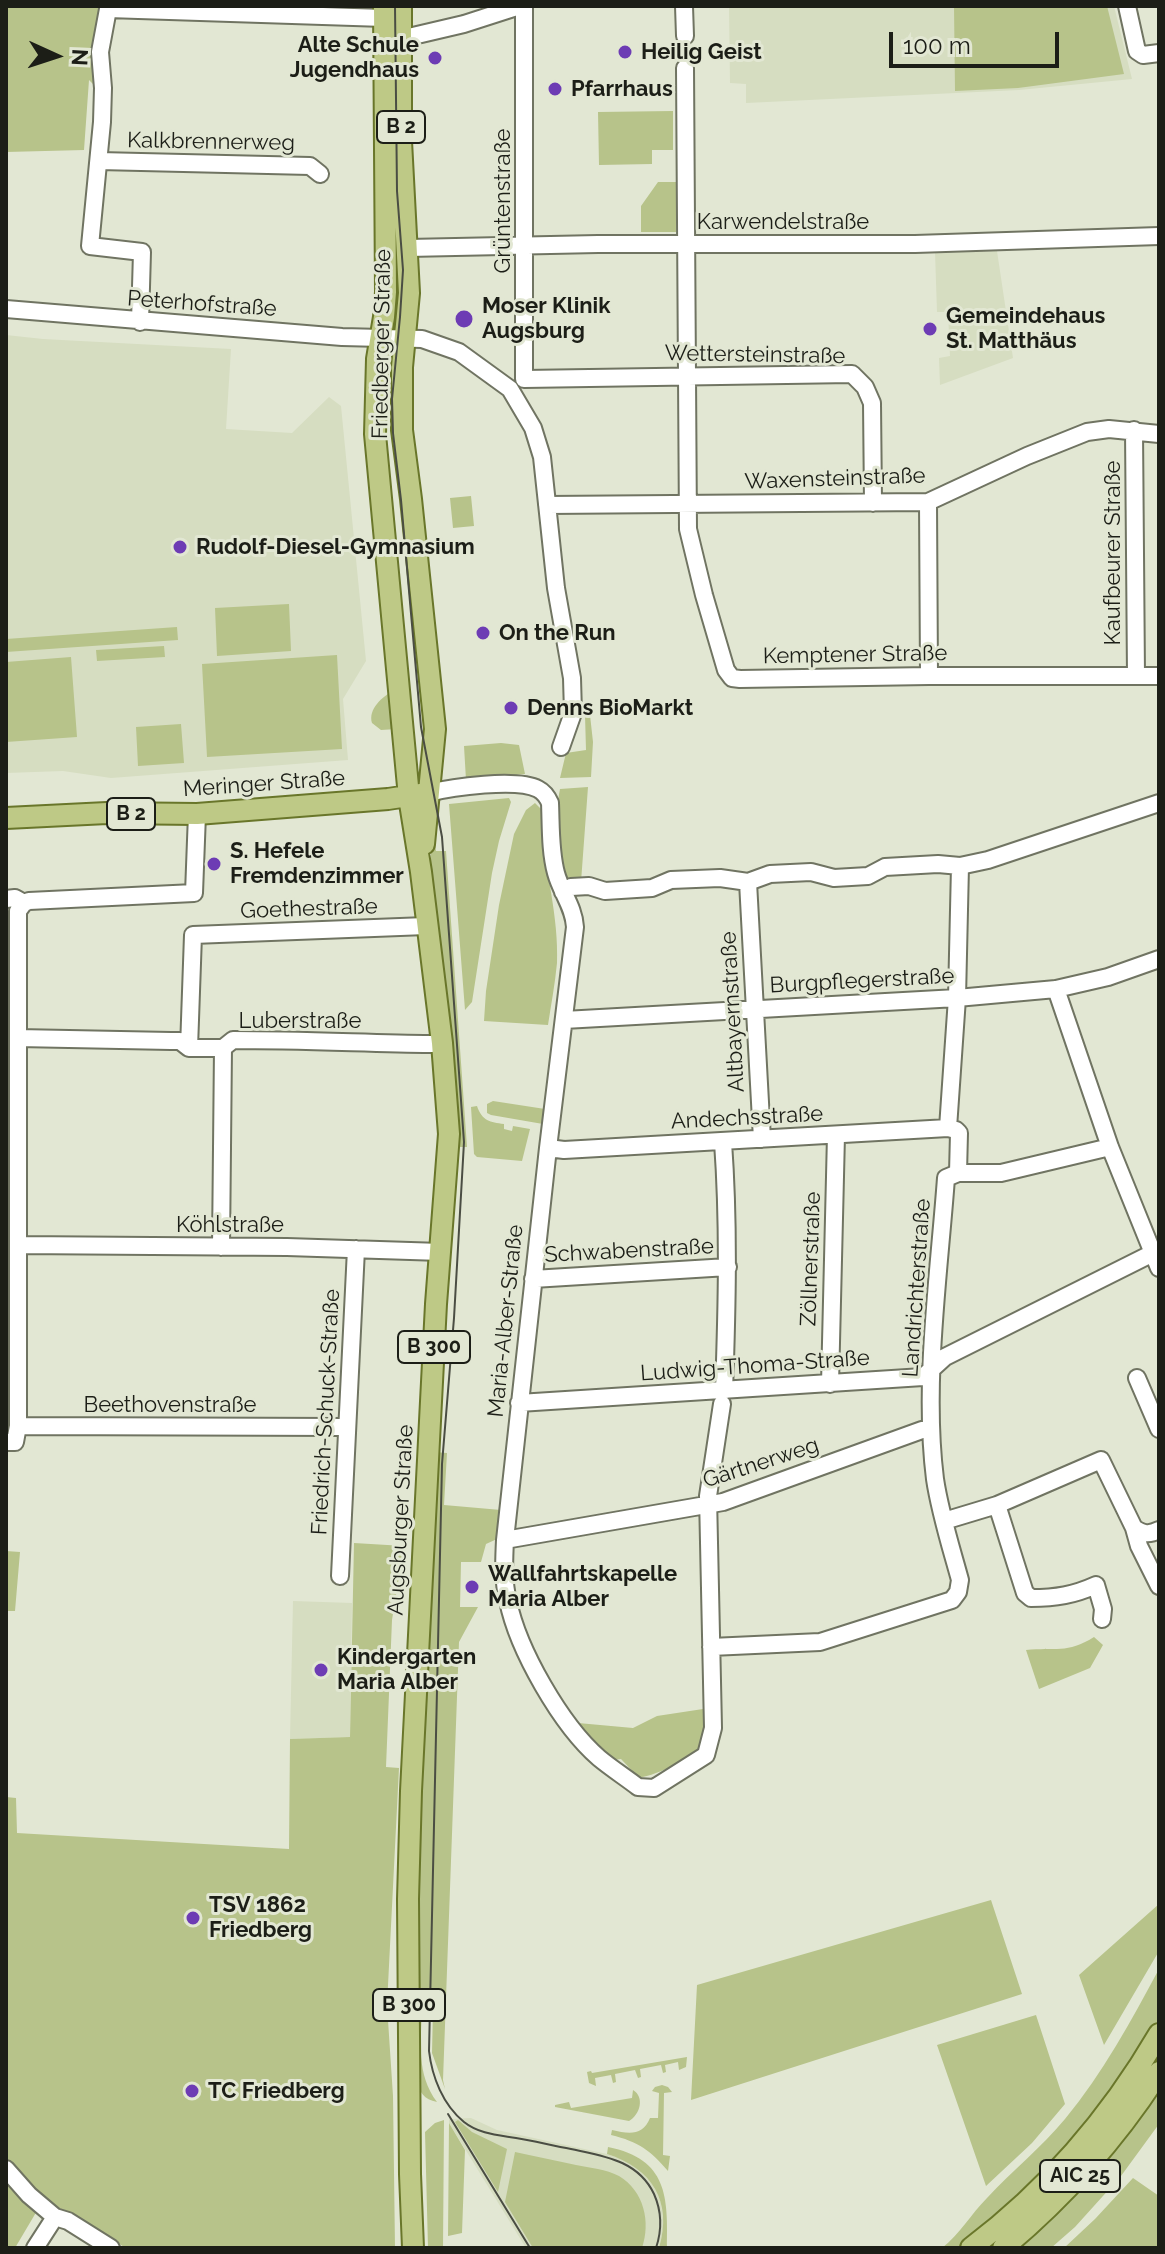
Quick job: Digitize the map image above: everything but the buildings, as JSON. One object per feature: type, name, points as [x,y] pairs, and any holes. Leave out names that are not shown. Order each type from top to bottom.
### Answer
[{"type":"main road","name":"Friedberger Straße","points":[[390,10],[400,39],[401,141],[409,293],[374,399],[375,434],[419,795],[421,872]]},
{"type":"main road","name":"Friedberger Straße","points":[[390,10],[386,292],[401,388],[402,430],[435,729],[419,795]]},
{"type":"main road","name":"Meringer Straße","points":[[6,818],[107,813],[197,814],[419,795]]},
{"type":"main road","name":"Augsburger Straße","points":[[413,2248],[408,1945],[411,1791],[436,1304],[449,1134],[442,1043],[421,872]]},
{"type":"main road","name":"AIC 25","points":[[971,2248],[1043,2187],[1068,2161],[1112,2108],[1159,2034]]},
{"type":"main road","name":"AIC 25","points":[[1003,2248],[1076,2181],[1128,2117],[1159,2072]]},
{"type":"street","points":[[400,39],[522,6]]},
{"type":"street","name":"Grüntenstraße","points":[[522,6],[524,379]]},
{"type":"street","points":[[684,6],[685,36]]},
{"type":"street","points":[[1127,6],[1137,51],[1143,55],[1159,53]]},
{"type":"street","points":[[140,322],[142,252],[90,246],[103,91],[100,52],[108,9],[390,10]]},
{"type":"street","points":[[685,68],[688,504]]},
{"type":"street","name":"Kalkbrennerweg","points":[[99,161],[310,166],[320,174]]},
{"type":"street","name":"Karwendelstraße","points":[[408,248],[915,244],[1159,236]]},
{"type":"street","name":"Peterhofstraße","points":[[6,309],[140,322],[393,338]]},
{"type":"street","points":[[393,338],[422,339],[459,352],[510,389],[527,415],[539,442],[556,588],[572,678],[573,713],[561,747]]},
{"type":"street","name":"Wettersteinstraße","points":[[524,379],[852,374],[865,387],[872,403],[873,503]]},
{"type":"street","points":[[510,389],[524,379]]},
{"type":"street","name":"Waxensteinstraße","points":[[547,505],[928,502],[1087,432],[1109,429],[1159,434]]},
{"type":"street","name":"Kaufbeurer Straße","points":[[1134,430],[1136,676]]},
{"type":"street","points":[[928,502],[929,676]]},
{"type":"street","name":"Kemptener Straße","points":[[688,504],[688,529],[702,588],[726,670],[732,678],[1159,676]]},
{"type":"street","name":"Maria-Alber-Straße","points":[[419,795],[462,787],[510,784],[528,785],[546,794],[550,803],[555,870],[571,907],[575,927],[505,1540],[508,1602],[525,1652],[543,1687],[583,1742],[600,1759],[638,1787],[646,1789],[654,1788],[706,1755],[713,1728],[711,1647]]},
{"type":"street","points":[[563,892],[571,887],[584,886],[605,891],[652,888],[671,880],[720,878],[748,882],[770,874],[811,872],[834,878],[868,876],[885,867],[960,866],[988,860],[1159,803]]},
{"type":"street","points":[[6,1442],[15,1442],[18,1426],[18,1245],[12,1137],[18,1038],[18,911],[29,901],[194,893],[197,814]]},
{"type":"street","name":"Landrichterstraße","points":[[711,1647],[820,1642],[952,1600],[958,1592],[960,1580],[935,1480],[931,1429],[932,1371],[946,1178],[958,1173],[959,1133],[948,1128],[957,998],[960,866]]},
{"type":"street","name":"Altbayernstraße","points":[[748,882],[762,1139]]},
{"type":"street","points":[[6,899],[15,898],[24,903]]},
{"type":"street","name":"Goethestraße","points":[[189,1048],[193,935],[426,926]]},
{"type":"street","name":"Burgpflegerstraße","points":[[564,1020],[957,998],[1056,989],[1108,977],[1159,959]]},
{"type":"street","points":[[1056,989],[1110,1147],[1156,1261]]},
{"type":"street","name":"Luberstraße","points":[[18,1038],[180,1041],[189,1048],[223,1048],[233,1040],[442,1043]]},
{"type":"street","points":[[221,1247],[223,1048]]},
{"type":"street","name":"Andechsstraße","points":[[548,1148],[564,1150],[948,1128]]},
{"type":"street","name":"Zöllnerstraße","points":[[830,1384],[836,1135]]},
{"type":"street","points":[[711,1647],[708,1505],[723,1397],[728,1267],[723,1142]]},
{"type":"street","points":[[958,1173],[1001,1173],[1110,1147]]},
{"type":"street","name":"Köhlstraße","points":[[18,1245],[441,1252]]},
{"type":"street","name":"Friedrich-Schuck-Straße","points":[[340,1576],[356,1249]]},
{"type":"street","name":"Ludwig-Thoma-Straße","points":[[519,1403],[723,1397],[923,1377],[945,1357],[1156,1261]]},
{"type":"street","name":"Schwabenstraße","points":[[533,1279],[728,1267]]},
{"type":"street","points":[[1137,1378],[1159,1429]]},
{"type":"street","name":"Beethovenstraße","points":[[18,1426],[346,1427]]},
{"type":"street","name":"Gärtnerweg","points":[[505,1540],[723,1502],[931,1429]]},
{"type":"street","points":[[944,1521],[997,1505],[1101,1460],[1159,1586]]},
{"type":"street","points":[[997,1505],[1025,1593],[1031,1598],[1054,1598],[1075,1595],[1096,1585],[1103,1609],[1102,1619]]},
{"type":"street","points":[[1134,1528],[1142,1534],[1159,1530]]},
{"type":"street","points":[[6,2169],[29,2195],[55,2217],[68,2221],[111,2248]]},
{"type":"street","points":[[35,2248],[55,2217]]},
{"type":"shaded area","points":[[729,6],[1114,6],[1132,79],[1019,90],[746,103],[746,84],[730,83]]},
{"type":"shaded area","points":[[997,251],[1013,358],[940,385],[939,358],[950,356],[948,312],[937,312],[935,252]]},
{"type":"shaded area","name":"Rudolf-Diesel-Gymnasium","points":[[6,335],[231,349],[226,429],[292,433],[329,397],[341,406],[366,661],[343,699],[348,760],[111,778],[63,771],[6,773]]},
{"type":"shaded area","name":"Kindergarten Maria Alber","points":[[293,1601],[352,1603],[350,1737],[290,1739]]},
{"type":"shaded area","points":[[471,2118],[497,2130],[607,2154],[638,2168],[653,2185],[661,2202],[664,2226],[659,2248],[526,2248],[449,2123],[449,2119]]},
{"type":"green space","points":[[6,6],[99,6],[94,85],[89,80],[84,150],[6,152]]},
{"type":"green space","points":[[954,6],[1107,6],[1124,74],[1018,88],[955,91]]},
{"type":"green space","points":[[673,111],[673,150],[652,150],[652,164],[599,165],[598,112]]},
{"type":"green space","points":[[658,182],[676,182],[676,232],[641,232],[641,206]]},
{"type":"green space","points":[[471,496],[474,526],[453,528],[450,498]]},
{"type":"green space","points":[[289,604],[291,651],[217,656],[215,608]]},
{"type":"green space","points":[[177,627],[178,640],[6,652],[6,639]]},
{"type":"green space","points":[[164,646],[165,657],[97,661],[96,650]]},
{"type":"green space","points":[[337,655],[342,749],[207,757],[202,664]]},
{"type":"green space","points":[[71,657],[77,737],[6,742],[6,662]]},
{"type":"green space","points":[[394,690],[397,729],[381,730],[372,723],[372,713],[381,700]]},
{"type":"green space","points":[[585,715],[590,715],[593,742],[591,777],[560,778],[566,753],[586,750]]},
{"type":"green space","points":[[181,724],[184,763],[138,766],[136,727]]},
{"type":"green space","points":[[519,745],[525,774],[466,780],[464,746]]},
{"type":"green space","points":[[588,787],[581,882],[565,881],[557,835],[560,789]]},
{"type":"green space","points":[[509,798],[511,802],[492,873],[472,1002],[465,1010],[449,804]]},
{"type":"green space","points":[[535,803],[543,811],[546,825],[542,826],[557,946],[548,1025],[484,1021],[499,905],[514,834],[526,810]]},
{"type":"green space","points":[[431,829],[436,851],[446,851],[467,1147],[457,1147],[431,863]]},
{"type":"green space","points":[[493,1101],[545,1109],[543,1124],[491,1115],[487,1113],[487,1104]]},
{"type":"green space","points":[[477,1106],[484,1118],[504,1124],[504,1129],[512,1131],[513,1126],[530,1129],[522,1161],[477,1157],[474,1154],[471,1107]]},
{"type":"green space","points":[[434,1452],[447,1453],[444,1505],[501,1510],[497,1539],[486,1544],[481,1562],[461,1562],[460,1607],[478,1607],[459,1642],[445,2089],[432,2053],[433,2008],[422,2008],[423,2069],[437,2102],[423,2095],[418,2080],[420,1807]]},
{"type":"green space","points":[[354,1543],[404,1546],[392,1620],[386,1767],[399,1768],[387,2005],[393,2096],[395,2248],[126,2248],[44,2199],[15,2248],[6,2248],[6,1797],[16,1798],[17,1833],[289,1849],[290,1739],[350,1737]]},
{"type":"green space","points":[[6,1551],[20,1552],[15,1611],[6,1611]]},
{"type":"green space","points":[[1094,1637],[1103,1645],[1090,1668],[1039,1689],[1026,1650],[1068,1648]]},
{"type":"green space","points":[[703,1709],[706,1734],[700,1748],[676,1765],[639,1778],[621,1759],[613,1760],[590,1745],[578,1723],[633,1728],[657,1716]]},
{"type":"green space","points":[[991,1900],[1022,1994],[691,2100],[697,1985]]},
{"type":"green space","points":[[1159,1904],[1159,1951],[1104,2045],[1079,1975]]},
{"type":"green space","points":[[1159,1969],[1159,2020],[1093,2121],[1035,2186],[977,2235],[959,2248],[942,2248],[981,2204],[1056,2130],[1079,2101],[1116,2046]]},
{"type":"green space","points":[[1036,2015],[1065,2104],[1032,2143],[986,2186],[937,2045]]},
{"type":"green space","points":[[687,2057],[686,2067],[679,2070],[678,2062],[665,2065],[666,2072],[663,2073],[661,2065],[640,2069],[641,2077],[638,2078],[635,2070],[615,2074],[616,2082],[613,2083],[611,2075],[595,2078],[596,2086],[589,2083],[587,2072]]},
{"type":"green space","points":[[662,2085],[672,2092],[664,2093],[663,2155],[670,2156],[668,2171],[643,2148],[611,2135],[612,2130],[639,2131],[650,2118],[658,2118],[659,2093],[652,2091]]},
{"type":"green space","points":[[1159,2087],[1159,2124],[1121,2176],[1075,2227],[1051,2248],[1015,2248]]},
{"type":"green space","points":[[633,2090],[639,2097],[640,2106],[629,2121],[555,2107],[569,2102],[571,2108],[632,2098]]},
{"type":"green space","points":[[444,2120],[443,2248],[428,2248],[425,2132]]},
{"type":"green space","points":[[458,2120],[472,2132],[507,2149],[498,2192],[455,2122]]},
{"type":"green space","points":[[449,2123],[465,2150],[462,2233],[448,2236]]},
{"type":"green space","points":[[608,2147],[643,2161],[653,2171],[665,2197],[667,2248],[659,2248],[663,2216],[655,2189],[636,2168],[607,2154]]},
{"type":"green space","points":[[515,2152],[603,2170],[628,2182],[643,2208],[646,2228],[642,2248],[533,2248],[505,2202]]},
{"type":"green space","points":[[1133,2178],[1159,2196],[1159,2248],[1064,2248],[1095,2219]]},
{"type":"tram line","points":[[395,6],[397,191],[403,270],[392,399],[393,433],[421,727],[442,837],[464,1142],[442,1464],[429,2051],[444,2099],[470,2126],[489,2133],[607,2157],[639,2174],[654,2194],[659,2208],[660,2228],[656,2248]]},
{"type":"tram line","points":[[448,2114],[530,2248]]},
{"type":"place","name":"Heilig Geist","points":[[625,52]]},
{"type":"place","name":"Alte Schule Jugendhaus","points":[[435,58]]},
{"type":"place","name":"Pfarrhaus","points":[[555,89]]},
{"type":"place","name":"Moser Klinik Augsburg","points":[[464,319]]},
{"type":"place","name":"Gemeindehaus St. Matthäus","points":[[930,329]]},
{"type":"place","name":"Rudolf-Diesel-Gymnasium","points":[[180,547]]},
{"type":"place","name":"On the Run","points":[[483,633]]},
{"type":"place","name":"Denns BioMarkt","points":[[511,708]]},
{"type":"place","name":"S. Hefele Fremdenzimmer","points":[[214,864]]},
{"type":"place","name":"Wallfahrtskapelle Maria Alber","points":[[472,1587]]},
{"type":"place","name":"Kindergarten Maria Alber","points":[[321,1670]]},
{"type":"place","name":"TSV 1862 Friedberg","points":[[193,1918]]},
{"type":"place","name":"TC Friedberg","points":[[192,2091]]}]
